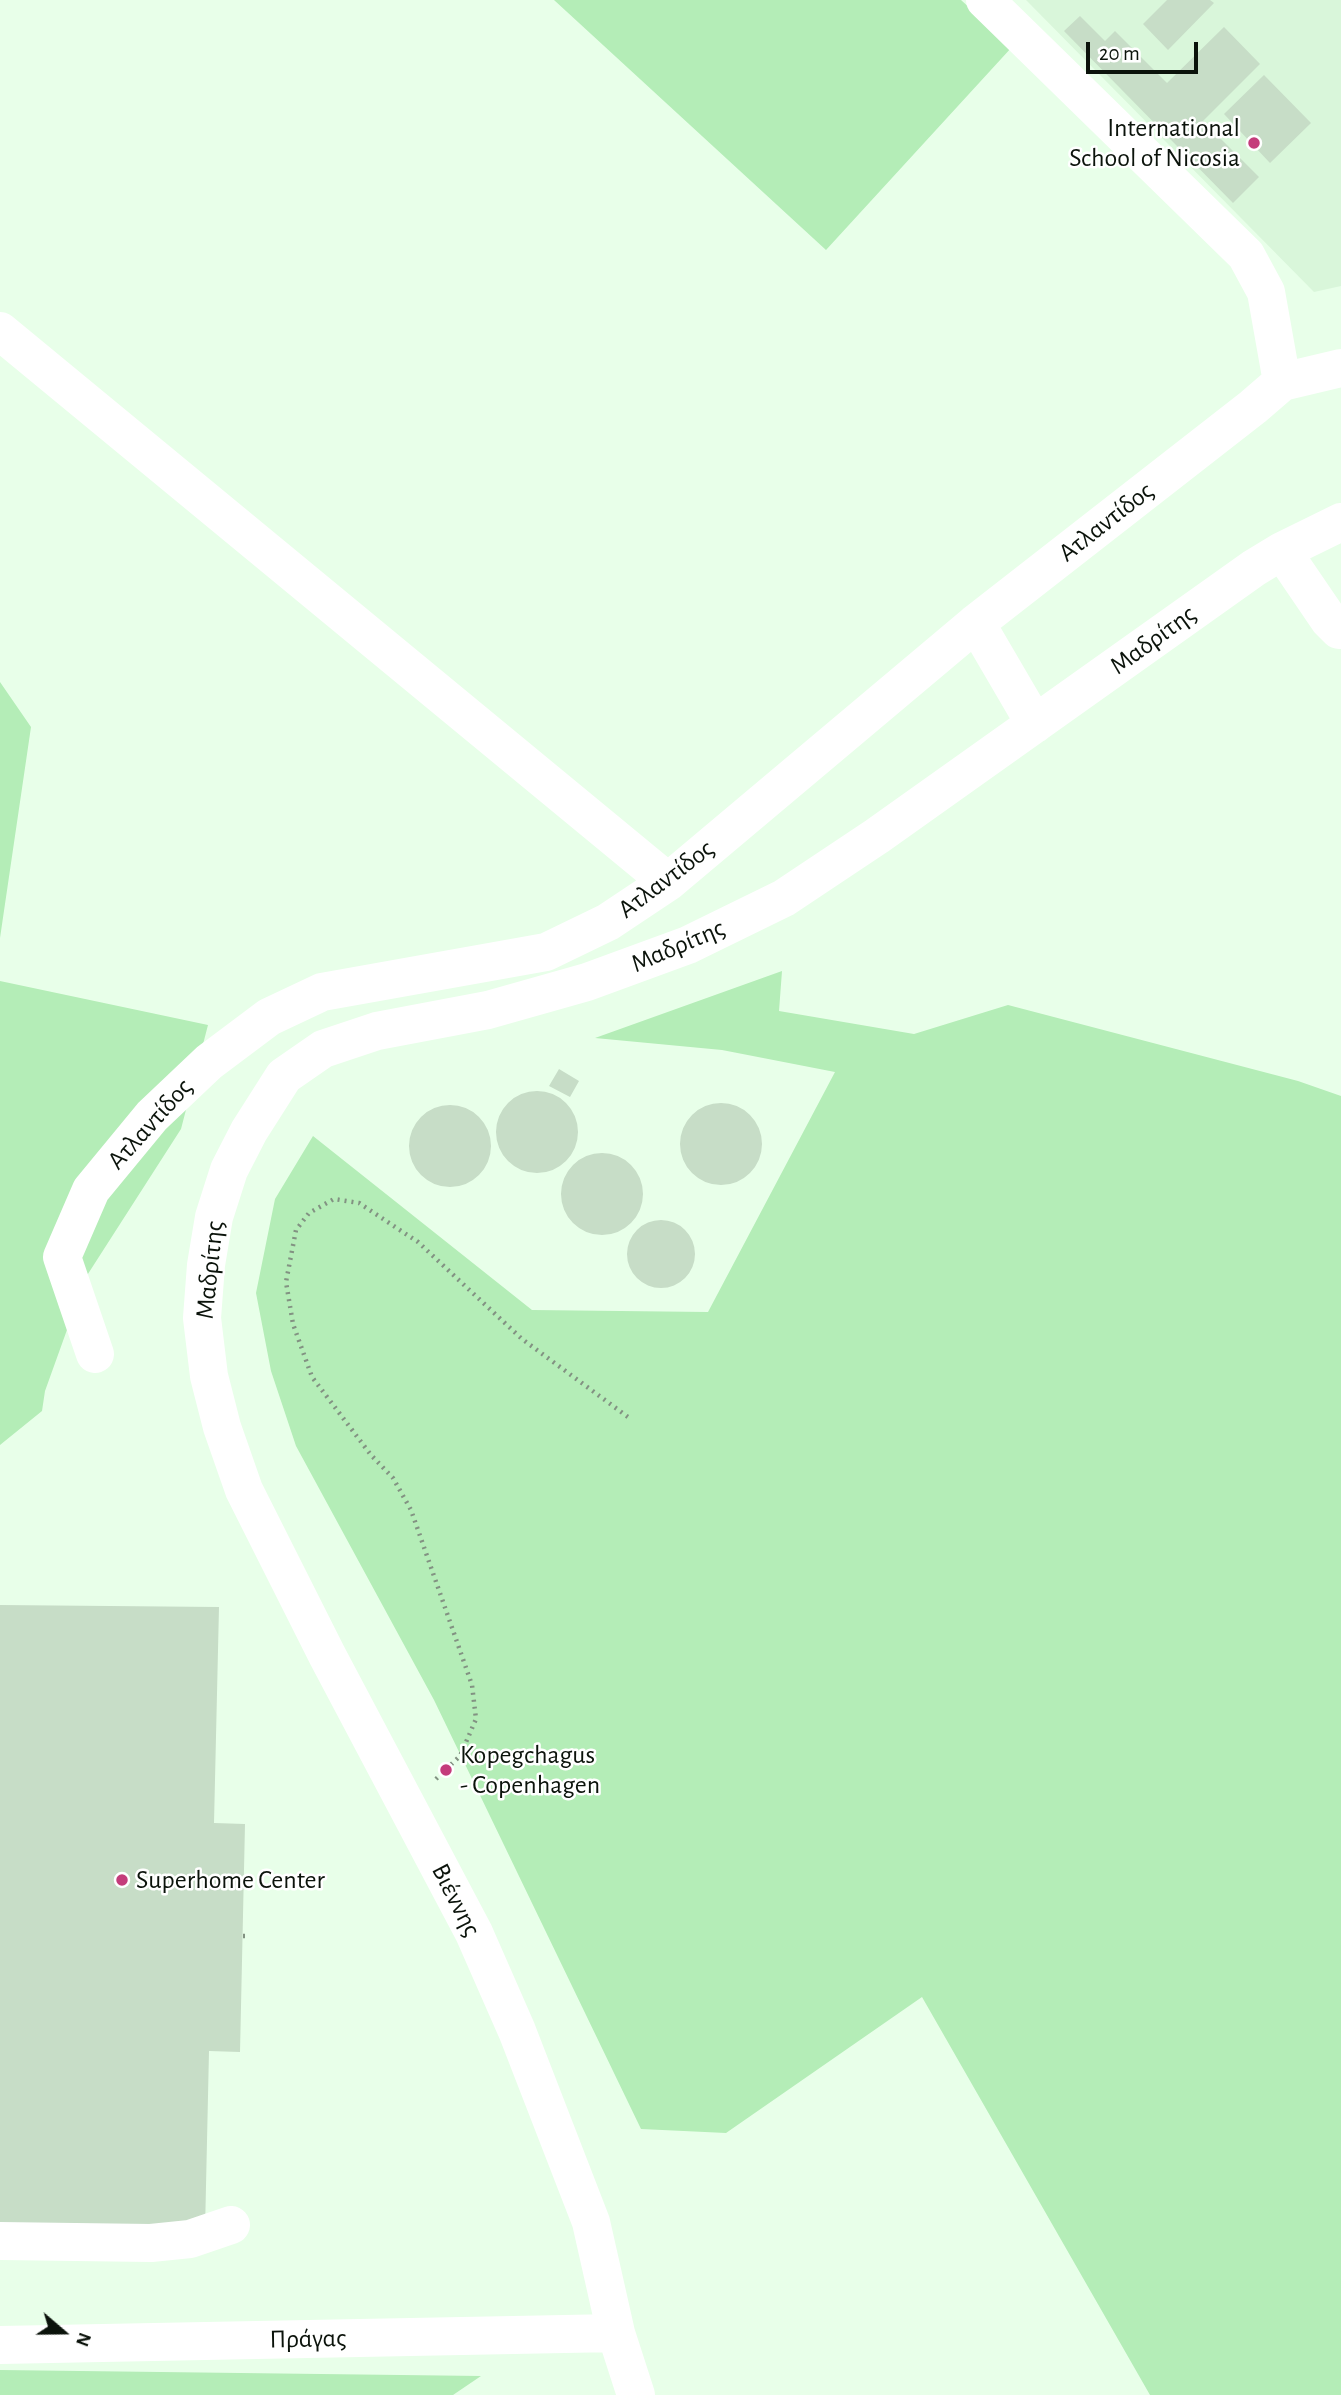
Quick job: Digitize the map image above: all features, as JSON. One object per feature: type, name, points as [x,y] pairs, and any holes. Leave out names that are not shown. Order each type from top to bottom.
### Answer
[{"type":"street","points":[[985,0],[1246,255],[1266,292],[1282,382]]},
{"type":"street","points":[[0,331],[668,882]]},
{"type":"street","name":"Ατλαντίδος","points":[[95,1354],[62,1258],[91,1190],[152,1116],[209,1062],[269,1017],[322,992],[546,952],[608,922],[668,882],[976,623],[1254,407],[1282,382],[1341,368]]},
{"type":"street","name":"Μαδρίτης","points":[[222,1427],[209,1376],[202,1318],[205,1265],[214,1217],[229,1170],[249,1130],[285,1076],[323,1049],[377,1031],[488,1010],[587,982],[688,945],[784,898],[877,836],[1254,568],[1341,522]]},
{"type":"street","points":[[1282,551],[1329,620],[1339,630]]},
{"type":"street","points":[[976,623],[1035,724]]},
{"type":"street","name":"Βιέννης","points":[[222,1427],[244,1490],[327,1655],[474,1933],[517,2031],[591,2222],[617,2333],[636,2395]]},
{"type":"street","points":[[0,2241],[151,2243],[190,2239],[231,2225]]},
{"type":"street","name":"Πράγας","points":[[0,2345],[617,2333]]},
{"type":"path","points":[[408,1806],[460,1756],[476,1719],[472,1685],[411,1510],[393,1478],[371,1455],[312,1377],[293,1324],[286,1282],[296,1230],[309,1213],[334,1199],[359,1203],[418,1242],[522,1339],[628,1417]]},
{"type":"path","points":[[243,1936],[249,1936]]},
{"type":"shaded area","name":"International School of Nicosia","points":[[1026,0],[1341,0],[1341,286],[1314,292]]},
{"type":"green space","points":[[554,0],[961,0],[1012,47],[826,250]]},
{"type":"green space","points":[[0,682],[31,727],[0,938]]},
{"type":"green space","points":[[782,971],[779,1011],[914,1034],[1008,1005],[1298,1081],[1341,1096],[1341,2395],[1150,2395],[922,1997],[726,2133],[641,2129],[434,1700],[296,1446],[271,1371],[256,1293],[275,1199],[313,1136],[532,1310],[708,1312],[835,1072],[722,1050],[595,1038]]},
{"type":"green space","points":[[0,981],[208,1025],[181,1129],[86,1277],[45,1391],[42,1411],[0,1445]]},
{"type":"green space","points":[[0,2370],[481,2376],[453,2395],[0,2395]]},
{"type":"building","points":[[1167,0],[1210,0],[1214,3],[1168,50],[1143,24]]},
{"type":"building","points":[[1080,16],[1105,41],[1115,31],[1167,83],[1224,27],[1260,64],[1203,121],[1259,177],[1233,203],[1064,31]]},
{"type":"building","points":[[1264,75],[1311,123],[1270,163],[1224,114]]},
{"type":"building","points":[[559,1069],[579,1081],[570,1097],[549,1086]]},
{"type":"building","points":[[537,1091],[553,1094],[566,1103],[575,1116],[578,1132],[575,1148],[566,1161],[553,1170],[537,1173],[521,1170],[508,1161],[499,1148],[496,1132],[499,1116],[508,1103],[521,1094]]},
{"type":"building","points":[[721,1103],[737,1106],[750,1115],[759,1128],[762,1144],[759,1160],[750,1173],[737,1182],[721,1185],[705,1182],[692,1173],[683,1160],[680,1144],[683,1128],[692,1115],[705,1106]]},
{"type":"building","points":[[450,1105],[466,1108],[479,1117],[488,1130],[491,1146],[488,1162],[479,1175],[466,1184],[450,1187],[434,1184],[421,1175],[412,1162],[409,1146],[412,1130],[421,1117],[434,1108]]},
{"type":"building","points":[[602,1153],[618,1156],[631,1165],[640,1178],[643,1194],[640,1210],[631,1223],[618,1232],[602,1235],[586,1232],[573,1223],[564,1210],[561,1194],[564,1178],[573,1165],[586,1156]]},
{"type":"building","points":[[661,1220],[674,1223],[685,1230],[692,1241],[695,1254],[692,1267],[685,1278],[674,1285],[661,1288],[648,1285],[637,1278],[630,1267],[627,1254],[630,1241],[637,1230],[648,1223]]},
{"type":"building","name":"Superhome Center","points":[[0,1605],[219,1607],[214,1823],[245,1824],[240,2052],[209,2051],[205,2231],[0,2227]]},
{"type":"place","name":"International School of Nicosia","points":[[1254,143]]},
{"type":"place","name":"Kopegchagus - Copenhagen","points":[[446,1770]]},
{"type":"place","name":"Superhome Center","points":[[122,1880]]}]
